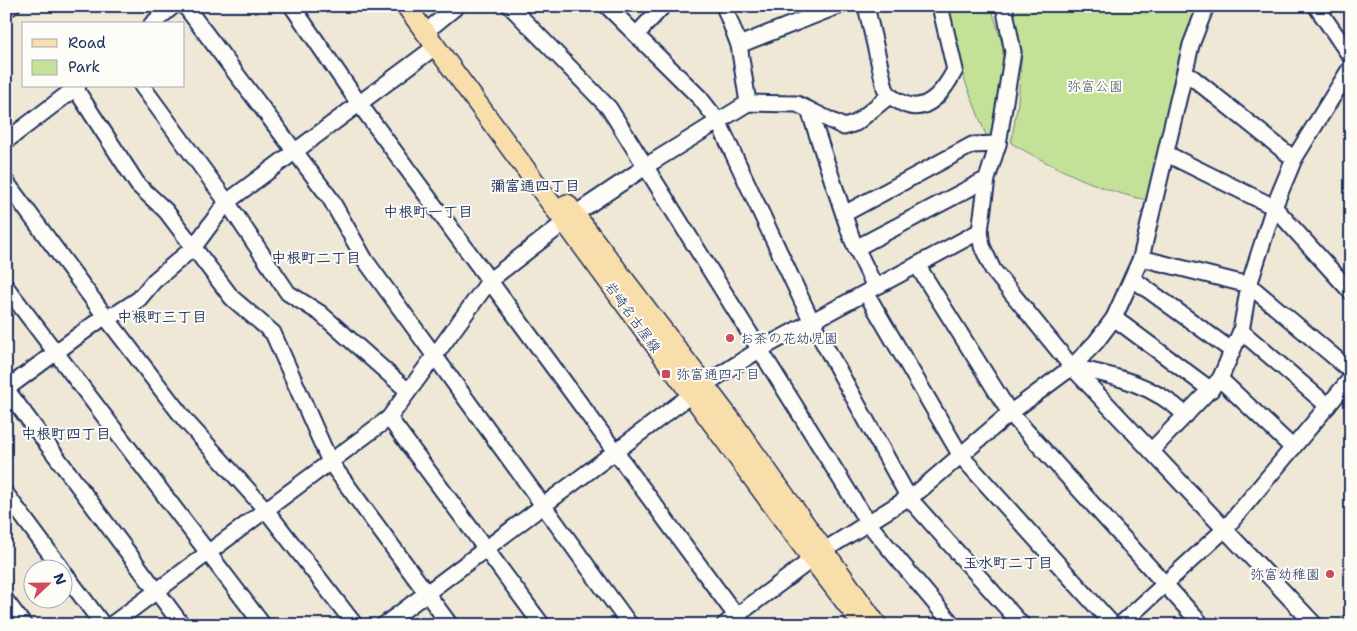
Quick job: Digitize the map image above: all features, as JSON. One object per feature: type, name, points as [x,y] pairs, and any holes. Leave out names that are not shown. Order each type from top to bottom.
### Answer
[{"type":"main road","name":"岩崎名古屋線","points":[[406,6],[570,218]]},
{"type":"main road","name":"岩崎名古屋線","points":[[421,6],[570,218],[697,390],[784,492],[818,555],[863,625]]},
{"type":"main road","name":"岩崎名古屋線","points":[[818,555],[877,625]]},
{"type":"street","points":[[6,9],[12,6]]},
{"type":"street","points":[[154,22],[173,6]]},
{"type":"street","points":[[185,6],[330,198],[365,260],[630,625]]},
{"type":"street","points":[[292,6],[358,102],[615,451],[734,622],[818,555],[909,498],[1010,413],[1072,367],[1096,342],[1114,318],[1134,279],[1141,258],[1191,45],[1206,6]]},
{"type":"street","points":[[434,25],[457,6]]},
{"type":"street","points":[[510,6],[609,108],[644,168],[868,523],[952,625]]},
{"type":"street","points":[[606,6],[637,34],[700,98],[718,121],[812,322],[909,498],[1022,625]]},
{"type":"street","points":[[637,34],[664,6]]},
{"type":"street","points":[[724,6],[739,45],[748,103]]},
{"type":"street","points":[[739,45],[838,6]]},
{"type":"street","points":[[866,6],[889,96],[908,106],[924,106],[932,101],[955,70],[940,6]]},
{"type":"street","points":[[1004,6],[1013,52],[998,144],[987,179],[980,231],[982,246],[993,270],[1072,367],[1315,625]]},
{"type":"street","points":[[1316,6],[1351,57]]},
{"type":"street","points":[[182,625],[6,389],[105,316],[116,314],[139,299],[154,281],[193,248],[227,202],[358,102],[436,46]]},
{"type":"street","points":[[1151,451],[1215,384],[1241,331],[1249,285],[1274,207],[1294,159],[1351,67]]},
{"type":"street","points":[[1185,75],[1193,78],[1294,159]]},
{"type":"street","points":[[6,141],[75,88]]},
{"type":"street","points":[[77,88],[138,184],[166,211],[232,298],[272,333],[330,462],[450,625]]},
{"type":"street","points":[[143,88],[227,202],[288,293],[320,313],[408,391]]},
{"type":"street","points":[[111,625],[389,418],[490,280],[570,218],[644,168],[748,103],[797,104],[844,127],[856,123],[889,96]]},
{"type":"street","points":[[809,110],[870,290],[961,456],[1113,625]]},
{"type":"street","points":[[844,214],[972,145],[998,144]]},
{"type":"street","points":[[1166,156],[1173,157],[1274,207],[1351,292]]},
{"type":"street","points":[[856,248],[987,179]]},
{"type":"street","points":[[6,182],[185,420],[266,510],[355,625]]},
{"type":"street","points":[[384,625],[697,390],[759,350],[980,231]]},
{"type":"street","points":[[1141,258],[1249,285],[1351,371]]},
{"type":"street","points":[[917,265],[1010,413],[1202,625]]},
{"type":"street","points":[[1134,279],[1231,350]]},
{"type":"street","points":[[6,288],[263,625]]},
{"type":"street","points":[[1114,318],[1215,384],[1293,448]]},
{"type":"street","points":[[1241,331],[1328,406]]},
{"type":"street","points":[[1072,367],[1109,375],[1157,392],[1186,415]]},
{"type":"street","points":[[1120,625],[1225,529],[1351,378]]},
{"type":"street","points":[[389,418],[542,625]]},
{"type":"street","points":[[6,494],[54,558]]},
{"type":"street","points":[[72,583],[103,625]]},
{"type":"street","points":[[6,602],[24,625]]},
{"type":"green space","points":[[948,6],[991,6],[1003,47],[1002,103],[996,137],[987,138],[960,68]]},
{"type":"green space","name":"弥富公園","points":[[1012,6],[1198,6],[1174,78],[1149,200],[1115,192],[1078,178],[1011,143],[1018,103],[1022,50]]},
{"type":"place","name":"お茶の花幼児園","points":[[730,338]]},
{"type":"place","name":"弥富通四丁目","points":[[666,374]]},
{"type":"place","name":"弥富幼稚園","points":[[1330,574]]},
{"type":"district","name":"彌富通四丁目","points":[[535,186]]},
{"type":"district","name":"中根町一丁目","points":[[428,212]]},
{"type":"district","name":"中根町二丁目","points":[[316,258]]},
{"type":"district","name":"中根町三丁目","points":[[162,317]]},
{"type":"district","name":"中根町四丁目","points":[[66,434]]},
{"type":"district","name":"玉水町二丁目","points":[[1008,563]]}]
